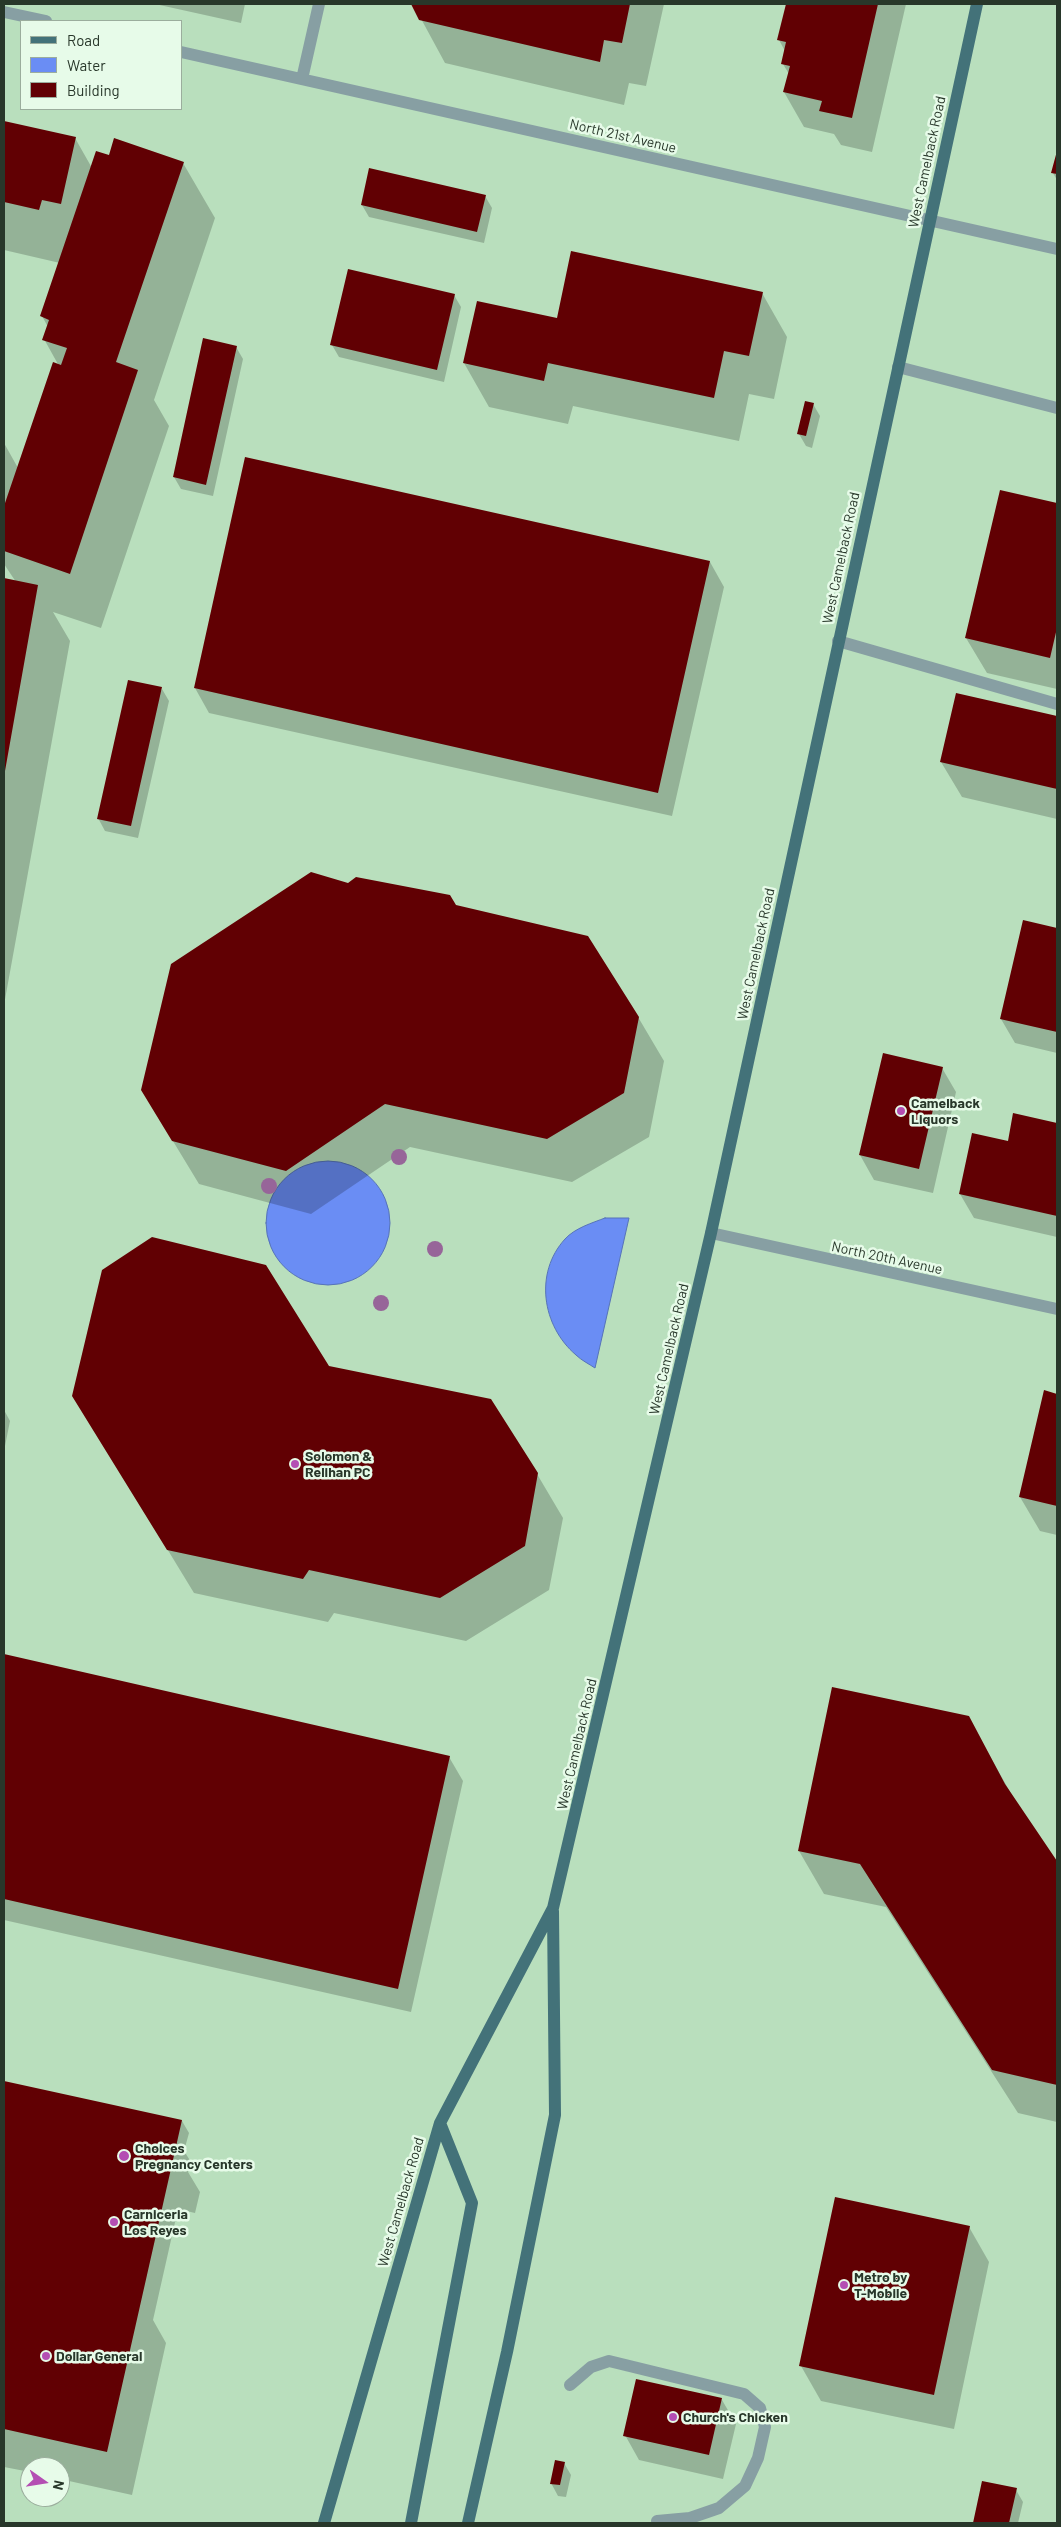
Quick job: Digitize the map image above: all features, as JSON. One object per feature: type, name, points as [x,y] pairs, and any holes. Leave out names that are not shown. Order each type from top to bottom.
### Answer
[{"type":"main road","name":"West Camelback Road","points":[[468,2523],[506,2352],[555,2115],[553,1908],[712,1234],[838,641],[977,4]]},
{"type":"main road","name":"West Camelback Road","points":[[324,2523],[440,2123],[553,1908]]},
{"type":"main road","points":[[411,2523],[472,2203],[440,2123]]},
{"type":"street","points":[[302,79],[319,4]]},
{"type":"street","points":[[4,12],[41,20]]},
{"type":"street","name":"North 21st Avenue","points":[[182,52],[1057,249]]},
{"type":"street","points":[[898,367],[1057,408]]},
{"type":"street","points":[[838,641],[1057,704]]},
{"type":"street","name":"North 20th Avenue","points":[[712,1234],[1057,1309]]},
{"type":"street","points":[[570,2385],[591,2368],[609,2361],[744,2394],[760,2408],[765,2427],[758,2458],[745,2486],[719,2508],[690,2518],[657,2521]]},
{"type":"water","points":[[328,1161],[352,1166],[363,1171],[372,1179],[380,1188],[385,1199],[390,1223],[385,1247],[380,1258],[372,1267],[363,1275],[352,1280],[328,1285],[304,1280],[293,1275],[284,1267],[276,1258],[271,1247],[266,1223],[271,1199],[276,1188],[284,1179],[293,1171],[304,1166]]},
{"type":"water","points":[[605,1218],[629,1218],[595,1368],[576,1355],[564,1343],[549,1315],[546,1283],[549,1267],[555,1253],[565,1239],[579,1229]]},
{"type":"building","points":[[411,4],[630,4],[622,43],[604,40],[600,62],[419,20]]},
{"type":"building","points":[[786,4],[878,4],[852,118],[819,111],[822,101],[783,92],[790,66],[781,64],[786,42],[777,40]]},
{"type":"building","points":[[4,121],[76,137],[61,204],[42,200],[39,210],[4,202]]},
{"type":"building","points":[[114,138],[184,162],[116,362],[138,370],[70,574],[4,551],[4,506],[53,362],[61,365],[67,348],[42,340],[49,320],[40,316],[96,151],[109,155]]},
{"type":"building","points":[[1057,151],[1057,174],[1051,173]]},
{"type":"building","points":[[369,168],[486,195],[477,232],[361,205]]},
{"type":"building","points":[[571,251],[763,292],[749,356],[724,351],[714,398],[548,363],[544,381],[463,363],[477,301],[557,318]]},
{"type":"building","points":[[348,269],[455,294],[437,370],[330,345]]},
{"type":"building","points":[[203,338],[237,346],[206,485],[173,477]]},
{"type":"building","points":[[805,401],[814,403],[806,436],[797,434]]},
{"type":"building","points":[[245,457],[710,561],[658,793],[194,688]]},
{"type":"building","points":[[1000,490],[1057,503],[1057,628],[1050,658],[965,638]]},
{"type":"building","points":[[4,578],[38,585],[5,771],[4,771]]},
{"type":"building","points":[[128,680],[162,687],[131,826],[97,819]]},
{"type":"building","points":[[956,693],[1057,716],[1057,789],[940,762]]},
{"type":"building","points":[[311,872],[348,883],[356,877],[450,895],[456,905],[588,936],[639,1017],[624,1093],[547,1139],[385,1104],[286,1171],[172,1141],[141,1090],[171,964]]},
{"type":"building","points":[[1023,920],[1057,928],[1057,1032],[1000,1019]]},
{"type":"building","name":"Camelback Liquors","points":[[883,1053],[943,1067],[919,1169],[859,1155]]},
{"type":"building","points":[[1013,1113],[1057,1123],[1057,1216],[959,1194],[972,1133],[1008,1141]]},
{"type":"building","points":[[152,1237],[266,1265],[329,1366],[491,1399],[538,1473],[525,1546],[440,1598],[309,1570],[303,1579],[167,1550],[72,1396],[102,1270]]},
{"type":"building","points":[[1044,1390],[1057,1394],[1057,1506],[1019,1497]]},
{"type":"building","points":[[4,1654],[450,1756],[398,1989],[4,1899]]},
{"type":"building","points":[[832,1687],[969,1716],[1005,1784],[1057,1861],[1057,2085],[992,2070],[860,1864],[798,1851]]},
{"type":"building","points":[[4,2081],[182,2120],[107,2452],[4,2429]]},
{"type":"building","points":[[835,2197],[970,2226],[934,2395],[799,2366]]},
{"type":"building","name":"Church's Chicken","points":[[636,2379],[722,2398],[709,2455],[623,2436]]},
{"type":"building","points":[[555,2460],[565,2462],[560,2485],[550,2484]]},
{"type":"building","points":[[982,2481],[1017,2488],[1009,2523],[973,2523]]},
{"type":"place","name":"Camelback Liquors","points":[[901,1111]]},
{"type":"place","name":"Solomon & Relihan PC","points":[[295,1464]]},
{"type":"place","name":"Choices Pregnancy Centers","points":[[124,2156]]},
{"type":"place","name":"Carniceria Los Reyes","points":[[114,2222]]},
{"type":"place","name":"Metro by T-Mobile","points":[[844,2285]]},
{"type":"place","name":"Dollar General","points":[[46,2356]]},
{"type":"place","name":"Church's Chicken","points":[[673,2417]]}]
